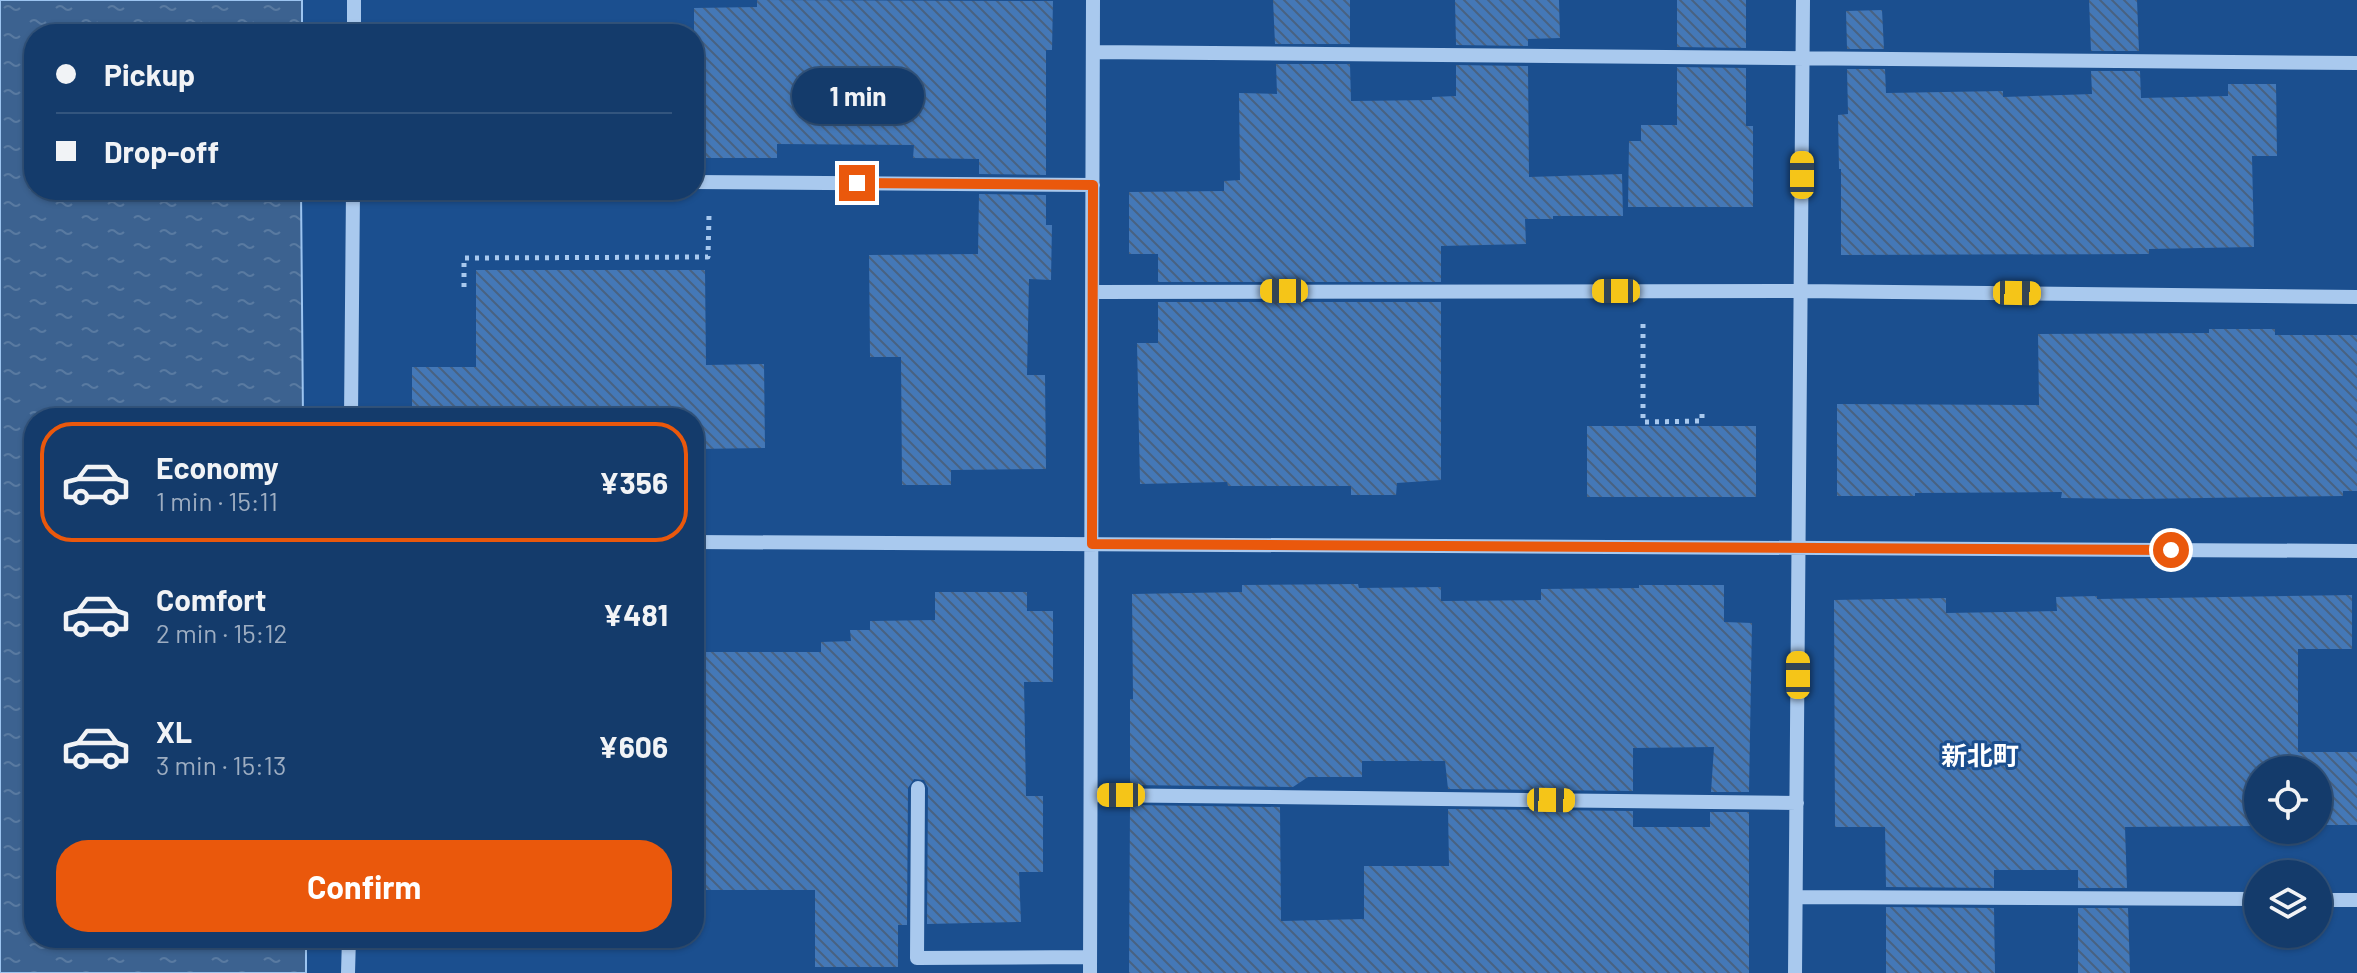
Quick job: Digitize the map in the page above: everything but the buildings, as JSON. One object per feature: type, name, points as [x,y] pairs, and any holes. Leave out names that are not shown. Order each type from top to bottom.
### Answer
[{"type":"street","points":[[354,0],[354,24]]},
{"type":"street","points":[[1090,973],[1093,0]]},
{"type":"street","points":[[1795,973],[1803,0]]},
{"type":"street","points":[[1093,52],[2357,63]]},
{"type":"street","points":[[704,182],[1093,185]]},
{"type":"street","points":[[351,408],[353,200]]},
{"type":"street","points":[[1093,292],[1801,291],[2357,297]]},
{"type":"street","points":[[704,542],[2357,551]]},
{"type":"street","points":[[918,788],[917,958],[1090,957]]},
{"type":"street","points":[[1091,795],[1797,803]]},
{"type":"street","points":[[1796,897],[2244,899]]},
{"type":"street","points":[[2332,900],[2357,900]]},
{"type":"street","points":[[348,973],[349,948]]},
{"type":"path","points":[[464,287],[464,258],[708,257],[703,200]]},
{"type":"path","points":[[1643,291],[1643,422],[1702,421],[1702,411]]},
{"type":"water","points":[[0,0],[302,0],[302,24],[24,24],[24,200],[301,200],[303,408],[24,408],[24,948],[306,948],[306,973],[0,973]]},
{"type":"district","name":"新北町","points":[[1980,754]]},
{"type":"route","points":[[857,183],[1093,185],[1092,544],[2171,550]]}]
